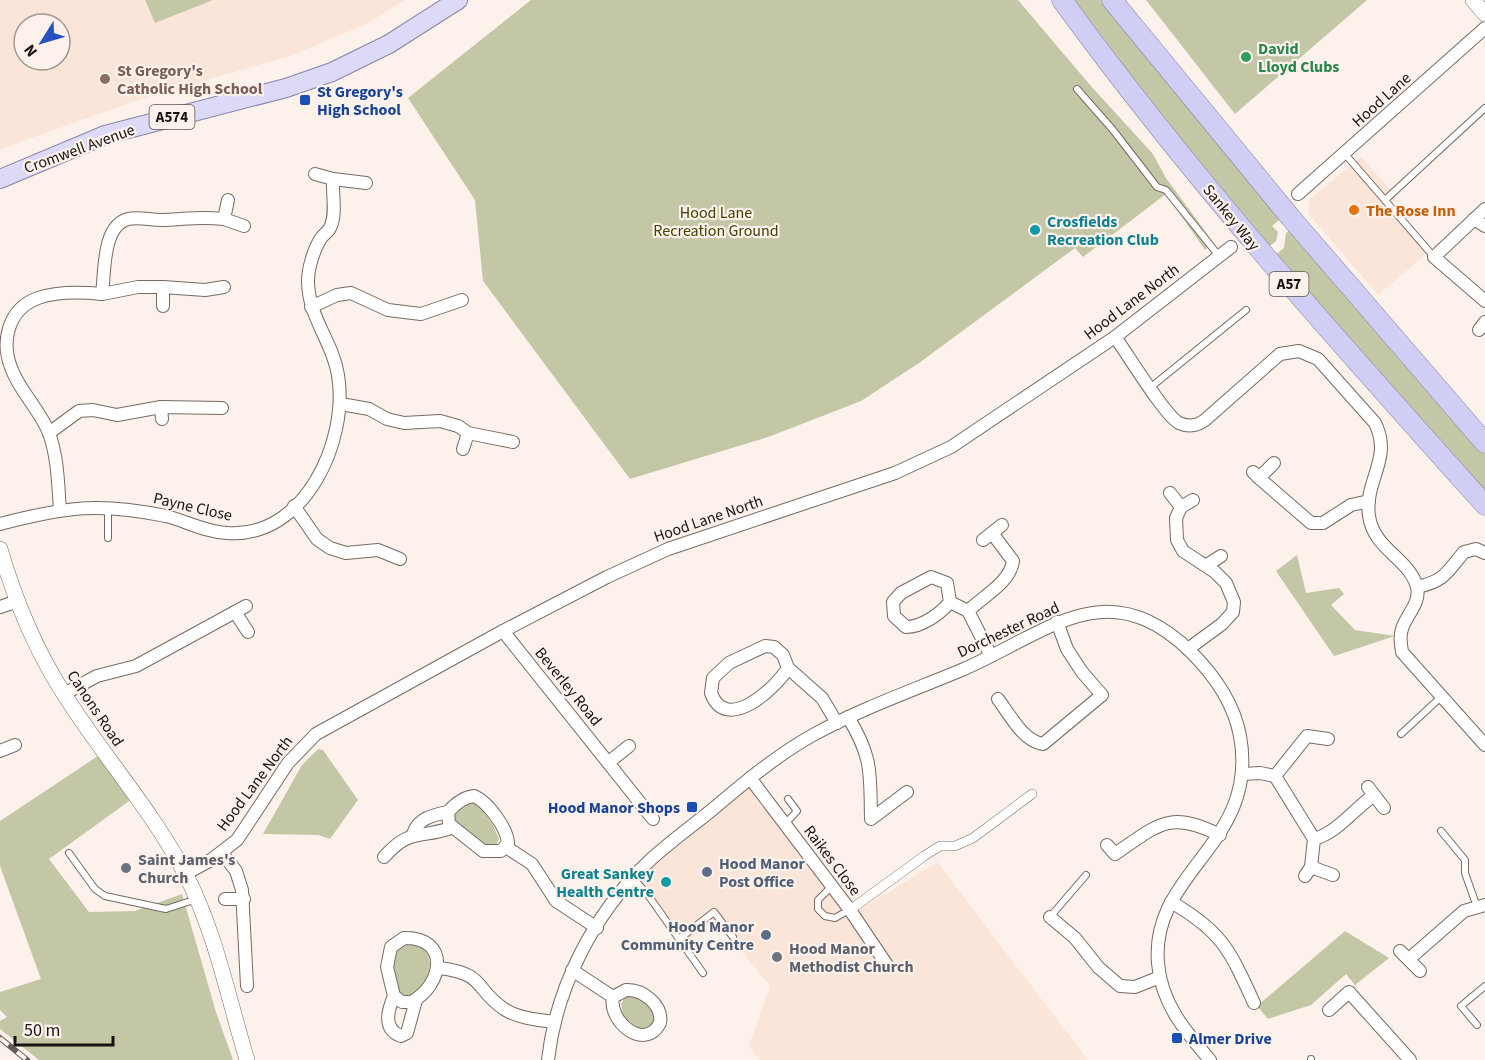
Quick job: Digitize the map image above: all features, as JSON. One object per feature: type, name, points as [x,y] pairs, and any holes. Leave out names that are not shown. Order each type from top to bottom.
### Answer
[{"type":"highway","name":"Sankey Way","points":[[1062,0],[1108,63],[1265,257],[1485,505]]},
{"type":"highway","name":"A57","points":[[1112,0],[1291,218],[1485,443]]},
{"type":"main road","name":"Cromwell Avenue","points":[[0,179],[19,169],[105,135],[286,88],[332,72],[389,44],[458,0]]},
{"type":"street","points":[[1473,0],[1485,14]]},
{"type":"street","name":"Hood Lane","points":[[1298,194],[1485,28]]},
{"type":"street","points":[[315,174],[366,183]]},
{"type":"street","name":"Payne Close","points":[[0,524],[60,510],[108,506],[173,518],[219,532],[240,534],[271,523],[294,506],[313,484],[327,462],[333,446],[341,404],[336,364],[311,307],[308,275],[316,246],[330,228],[333,212],[333,179]]},
{"type":"street","points":[[224,219],[228,200]]},
{"type":"street","points":[[1485,209],[1480,223],[1434,257],[1485,301]]},
{"type":"street","points":[[102,294],[111,234],[117,225],[126,220],[138,218],[166,220],[195,216],[224,219],[244,226]]},
{"type":"street","name":"Hood Lane North","points":[[185,874],[222,853],[243,833],[288,763],[316,734],[503,631],[607,577],[668,549],[855,487],[925,460],[978,431],[1116,337],[1231,247]]},
{"type":"street","points":[[60,510],[56,461],[49,433],[10,367],[5,346],[7,328],[17,313],[37,298],[80,292],[102,294],[138,287],[205,290],[224,287]]},
{"type":"street","points":[[163,287],[163,306]]},
{"type":"street","points":[[311,307],[336,295],[351,293],[388,310],[421,314],[462,300]]},
{"type":"street","points":[[1116,337],[1172,418],[1187,426],[1198,425],[1280,354],[1299,351],[1310,353],[1375,423],[1381,434],[1383,447],[1369,501],[1372,530],[1382,546],[1406,569],[1417,587],[1416,601],[1402,629],[1402,652],[1485,745]]},
{"type":"street","points":[[341,404],[369,409],[387,419],[404,423],[440,421],[458,426],[468,433],[513,442]]},
{"type":"street","points":[[49,433],[79,411],[93,410],[117,416],[222,408]]},
{"type":"street","points":[[463,449],[468,433]]},
{"type":"street","points":[[1274,463],[1256,475],[1311,524],[1323,523],[1351,505],[1369,501]]},
{"type":"street","points":[[1170,493],[1180,507]]},
{"type":"street","points":[[1188,649],[1233,612],[1234,602],[1226,583],[1207,565],[1183,551],[1177,540],[1176,518],[1180,507],[1193,500]]},
{"type":"street","points":[[294,506],[317,539],[330,548],[346,552],[378,550],[400,559]]},
{"type":"street","points":[[968,611],[1006,578],[1012,569],[1013,561],[993,533]]},
{"type":"street","name":"Canons Road","points":[[0,549],[34,640],[64,694],[162,833],[185,874]]},
{"type":"street","points":[[1417,587],[1436,583],[1448,575],[1464,552],[1476,549],[1485,553]]},
{"type":"street","points":[[1207,565],[1221,556]]},
{"type":"street","points":[[931,577],[947,583],[950,602],[938,613],[912,627],[899,622],[892,609],[901,593],[931,577]]},
{"type":"street","points":[[0,608],[18,602]]},
{"type":"street","points":[[950,602],[968,611],[991,656]]},
{"type":"street","points":[[64,694],[97,676],[136,666],[241,609],[248,632]]},
{"type":"street","name":"Dorchester Road","points":[[548,1060],[554,1022],[572,970],[616,898],[656,855],[750,778],[796,745],[842,720],[991,656],[1057,622],[1099,611],[1148,622],[1188,649],[1218,683],[1232,707],[1242,748],[1243,774],[1236,806],[1220,835],[1171,902],[1159,939],[1160,977],[1175,1016],[1210,1060]]},
{"type":"street","points":[[998,699],[1027,737],[1033,742],[1043,744],[1102,695],[1082,672],[1067,649],[1057,622]]},
{"type":"street","name":"Beverley Road","points":[[503,631],[653,819]]},
{"type":"street","points":[[788,668],[757,700],[740,709],[728,710],[722,707],[711,693],[711,683],[719,670],[765,646],[774,647],[783,655],[788,668],[822,698],[867,751],[871,819],[907,792]]},
{"type":"street","points":[[1275,776],[1307,736],[1328,739]]},
{"type":"street","points":[[0,751],[15,745]]},
{"type":"street","points":[[609,762],[629,747]]},
{"type":"street","points":[[1243,774],[1260,772],[1275,776],[1314,839],[1308,871],[1333,875]]},
{"type":"street","name":"Raikes Close","points":[[750,778],[850,910],[887,965]]},
{"type":"street","points":[[1314,839],[1329,835],[1370,792],[1384,808]]},
{"type":"street","points":[[850,910],[924,856],[940,846],[955,846],[974,837],[1032,794]]},
{"type":"street","points":[[413,834],[414,828],[425,819],[448,812],[466,798],[478,797],[502,828],[508,839],[506,847],[495,853],[483,851],[451,828],[448,812]]},
{"type":"street","points":[[1107,845],[1115,854],[1169,822],[1196,824],[1220,835]]},
{"type":"street","points":[[384,857],[396,843],[413,834],[425,836],[451,828]]},
{"type":"street","points":[[506,847],[532,864],[556,901],[597,928]]},
{"type":"street","name":"Hood Lane North","points":[[222,853],[236,871],[244,899],[247,986]]},
{"type":"street","points":[[185,874],[219,956],[247,1060]]},
{"type":"street","points":[[225,899],[244,899]]},
{"type":"street","points":[[1171,902],[1215,932],[1232,957],[1254,1003]]},
{"type":"street","points":[[1420,971],[1405,955],[1464,911],[1481,906]]},
{"type":"street","points":[[1050,917],[1075,938],[1098,968],[1120,986],[1135,987],[1160,977]]},
{"type":"street","points":[[400,939],[417,939],[429,945],[436,956],[439,968],[416,1000],[407,1033],[401,1036],[394,1032],[388,1024],[388,1008],[394,996],[389,979],[388,959],[391,947],[400,939]]},
{"type":"street","points":[[439,968],[473,977],[494,1000],[509,1012],[554,1022]]},
{"type":"street","points":[[572,970],[613,997]]},
{"type":"street","points":[[1329,1010],[1349,992],[1408,1059]]},
{"type":"street","points":[[394,996],[406,1003],[416,1000]]},
{"type":"lane","points":[[1077,89],[1113,130],[1157,187],[1166,190],[1219,256]]},
{"type":"lane","points":[[1385,200],[1485,108]]},
{"type":"lane","points":[[1345,154],[1434,257]]},
{"type":"lane","points":[[1151,387],[1246,310]]},
{"type":"lane","points":[[108,506],[108,538]]},
{"type":"lane","points":[[1401,734],[1441,697]]},
{"type":"lane","points":[[785,824],[797,811],[788,799]]},
{"type":"lane","points":[[1441,831],[1465,860],[1466,873],[1481,906]]},
{"type":"lane","points":[[69,853],[95,888],[105,896],[166,909],[197,899]]},
{"type":"lane","points":[[1050,917],[1086,875]]},
{"type":"lane","points":[[633,878],[703,973]]},
{"type":"lane","points":[[832,886],[818,900],[818,909],[825,916],[835,918],[850,910]]},
{"type":"lane","points":[[679,939],[714,912],[734,937]]},
{"type":"lane","points":[[1477,1025],[1461,1006],[1485,986]]},
{"type":"shaded area","name":"St Gregory's Catholic High School","points":[[0,0],[404,0],[367,24],[290,56],[144,98],[0,149]]},
{"type":"shaded area","points":[[1361,157],[1397,197],[1392,203],[1395,207],[1390,212],[1426,254],[1378,295],[1308,213],[1309,200]]},
{"type":"shaded area","points":[[755,781],[855,913],[937,862],[1088,1060],[760,1060],[749,1046],[770,986],[716,919],[681,946],[633,879]]},
{"type":"green space","points":[[145,0],[213,0],[155,23]]},
{"type":"green space","name":"Hood Lane Recreation Ground","points":[[531,0],[1018,0],[1090,85],[1153,154],[1166,178],[1213,242],[1205,250],[1166,194],[1083,257],[1075,248],[919,363],[861,401],[771,436],[630,479],[483,281],[475,200],[408,98]]},
{"type":"green space","points":[[1071,0],[1103,0],[1280,219],[1272,226],[1278,232],[1276,241],[1267,248]]},
{"type":"green space","name":"David Lloyd Clubs","points":[[1146,0],[1367,0],[1235,114]]},
{"type":"green space","points":[[1290,230],[1485,454],[1485,497],[1274,256],[1284,248],[1286,233]]},
{"type":"green space","points":[[1297,555],[1306,593],[1339,588],[1344,594],[1331,605],[1355,630],[1395,636],[1334,656],[1276,571]]},
{"type":"green space","points":[[318,749],[323,750],[358,800],[330,839],[318,835],[263,834],[302,765]]},
{"type":"green space","points":[[104,752],[136,796],[49,859],[89,912],[135,911],[182,894],[216,1012],[233,1060],[39,1060],[0,1029],[0,1021],[7,1017],[0,1010],[0,992],[41,979],[0,866],[0,821]]},
{"type":"green space","points":[[468,802],[477,803],[493,825],[499,839],[496,845],[485,845],[455,824],[455,814]]},
{"type":"green space","points":[[1345,931],[1389,958],[1355,985],[1346,974],[1311,1005],[1268,1019],[1257,1006]]},
{"type":"green space","points":[[402,943],[422,946],[429,959],[430,966],[426,979],[411,997],[405,997],[395,989],[391,957]]},
{"type":"green space","points":[[631,995],[644,1000],[655,1013],[654,1024],[648,1028],[637,1028],[623,1016],[621,1004]]},
{"type":"railway","points":[[0,1038],[27,1060]]},
{"type":"place","name":"David Lloyd Clubs","points":[[1246,57]]},
{"type":"place","name":"St Gregory's Catholic High School","points":[[105,79]]},
{"type":"place","name":"St Gregory's High School","points":[[305,100]]},
{"type":"place","name":"The Rose Inn","points":[[1354,210]]},
{"type":"place","name":"Crosfields Recreation Club","points":[[1035,230]]},
{"type":"place","name":"Hood Manor Shops","points":[[692,807]]},
{"type":"place","name":"Saint James's Church","points":[[126,868]]},
{"type":"place","name":"Hood Manor Post Office","points":[[707,872]]},
{"type":"place","name":"Great Sankey Health Centre","points":[[666,882]]},
{"type":"place","name":"Hood Manor Community Centre","points":[[766,935]]},
{"type":"place","name":"Hood Manor Methodist Church","points":[[777,957]]},
{"type":"place","name":"Almer Drive","points":[[1177,1038]]}]
